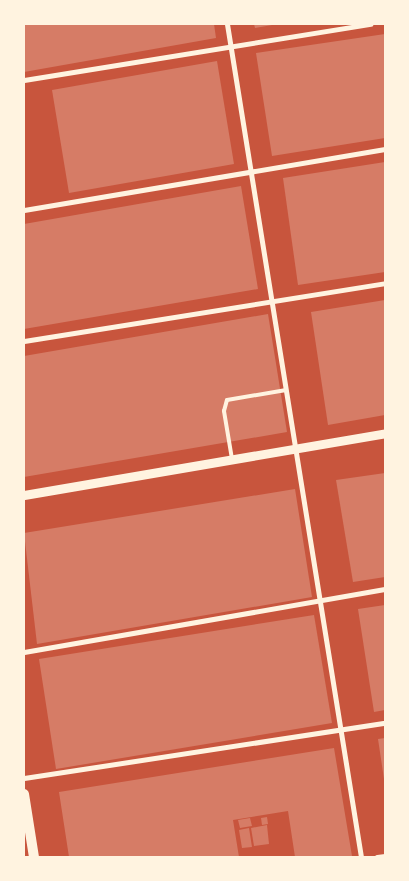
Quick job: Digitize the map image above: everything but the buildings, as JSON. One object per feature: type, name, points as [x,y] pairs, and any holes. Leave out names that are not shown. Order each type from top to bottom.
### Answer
[{"type":"main road","points":[[24,794],[34,857]]},
{"type":"street","points":[[227,24],[361,857]]},
{"type":"street","points":[[24,80],[371,24]]},
{"type":"street","points":[[24,210],[385,149]]},
{"type":"street","points":[[24,341],[385,283]]},
{"type":"street","points":[[24,495],[385,433]]},
{"type":"street","points":[[24,652],[385,589]]},
{"type":"street","points":[[24,778],[385,723]]},
{"type":"street","points":[[377,857],[385,856]]},
{"type":"lane","points":[[232,459],[224,411],[227,400],[286,390]]}]
